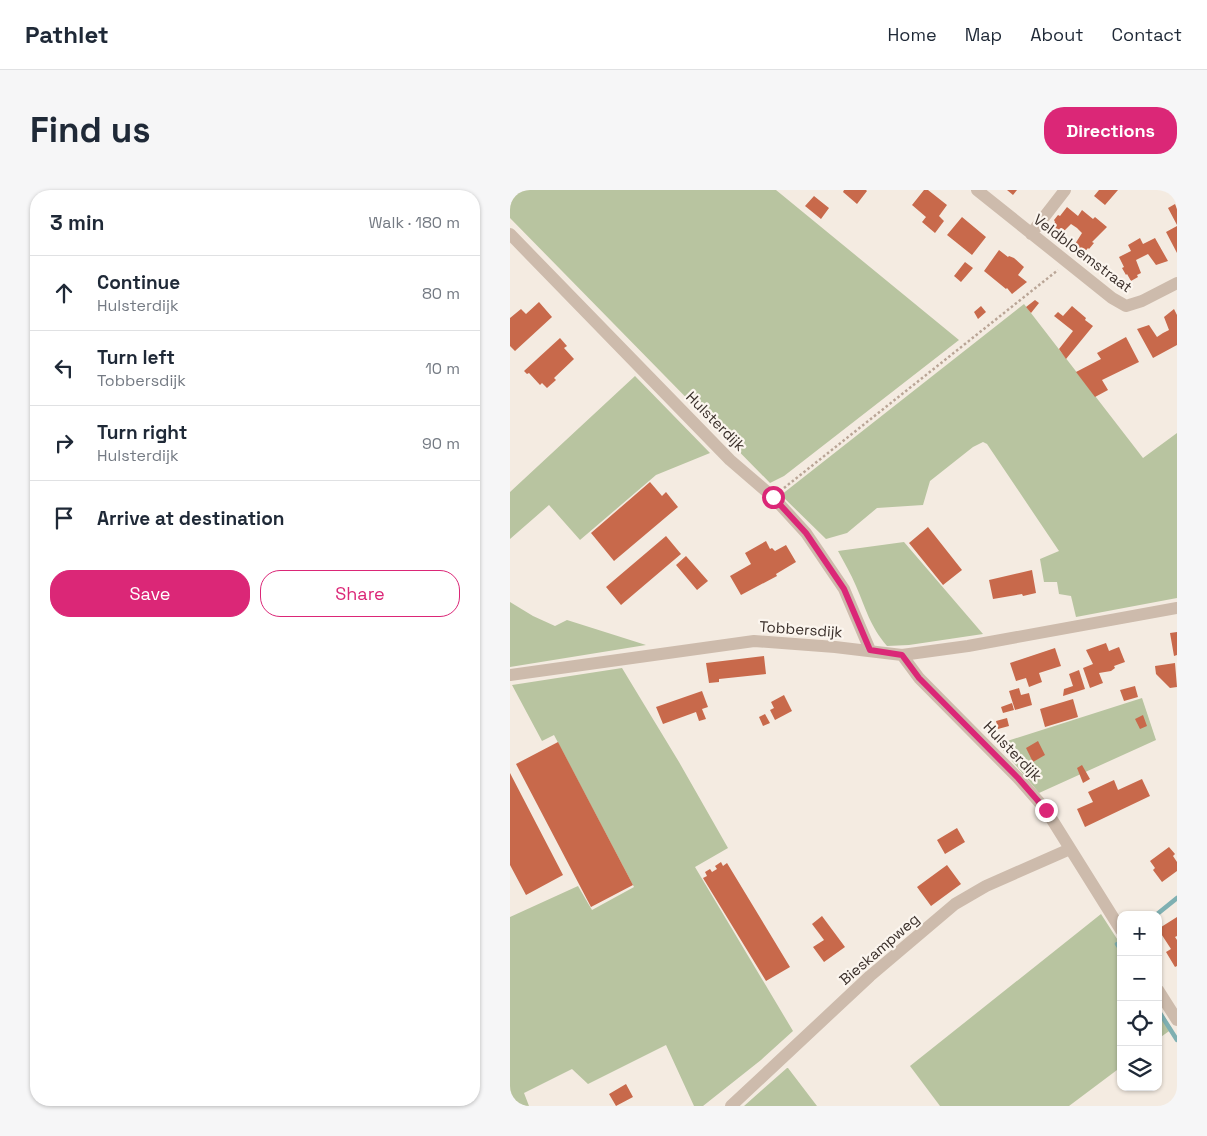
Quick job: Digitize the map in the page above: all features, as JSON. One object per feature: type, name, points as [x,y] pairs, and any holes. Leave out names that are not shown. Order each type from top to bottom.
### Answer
[{"type":"street","name":"Veldbloemstraat","points":[[977,190],[1112,298],[1126,306],[1142,301],[1177,283]]},
{"type":"street","points":[[1031,234],[1065,190]]},
{"type":"street","name":"Hulsterdijk","points":[[510,234],[730,460],[773,497],[806,533],[844,589],[870,650]]},
{"type":"street","name":"Tobbersdijk","points":[[510,675],[754,641],[870,650],[902,655],[968,646],[1177,608]]},
{"type":"street","name":"Hulsterdijk","points":[[902,655],[919,678],[1024,784],[1046,810],[1117,924]]},
{"type":"street","name":"Bieskampweg","points":[[731,1106],[870,976],[955,904],[986,886],[1070,849]]},
{"type":"street","points":[[1162,996],[1177,1020]]},
{"type":"path","points":[[773,497],[1067,262]]},
{"type":"green space","points":[[510,190],[776,190],[959,340],[784,476],[770,483],[510,218]]},
{"type":"green space","points":[[1024,304],[1143,458],[1177,433],[1177,598],[1076,617],[1071,596],[1059,594],[1057,582],[1044,582],[1040,559],[1059,551],[987,444],[983,442],[973,447],[930,481],[923,505],[877,508],[847,533],[826,539],[781,495]]},
{"type":"green space","points":[[635,376],[710,453],[656,475],[580,540],[549,505],[510,539],[510,492]]},
{"type":"green space","points":[[904,542],[983,634],[909,645],[887,646],[872,624],[838,551]]},
{"type":"green space","points":[[510,602],[533,616],[555,626],[567,620],[646,645],[510,667]]},
{"type":"green space","points":[[622,668],[728,848],[695,867],[793,1031],[761,1060],[703,1106],[694,1106],[666,1045],[588,1084],[572,1069],[524,1093],[529,1106],[510,1106],[510,917],[578,886],[592,910],[634,887],[554,735],[542,741],[512,685]]},
{"type":"green space","points":[[1142,698],[1156,740],[1039,793],[998,744]]},
{"type":"green space","points":[[1101,914],[1117,939],[1117,1070],[1069,1106],[940,1106],[910,1066]]},
{"type":"green space","points":[[1162,1013],[1172,1029],[1162,1036]]},
{"type":"green space","points":[[787,1068],[817,1106],[744,1106]]},
{"type":"building","points":[[844,190],[867,191],[857,204],[843,192]]},
{"type":"building","points":[[924,190],[928,190],[947,205],[939,216],[944,221],[935,233],[922,222],[926,217],[912,205]]},
{"type":"building","points":[[1007,190],[1017,190],[1013,195]]},
{"type":"building","points":[[1099,190],[1118,190],[1105,205],[1094,196]]},
{"type":"building","points":[[814,196],[829,208],[821,219],[805,206]]},
{"type":"building","points":[[1175,204],[1177,209],[1177,225],[1168,208]]},
{"type":"building","points":[[1067,207],[1078,216],[1082,210],[1093,219],[1095,217],[1107,227],[1083,254],[1077,249],[1075,244],[1082,233],[1077,228],[1071,224],[1061,234],[1050,228],[1058,215],[1060,216]]},
{"type":"building","points":[[962,217],[986,237],[972,255],[947,235]]},
{"type":"building","points":[[1177,226],[1177,253],[1166,232]]},
{"type":"building","points":[[1140,238],[1143,244],[1155,238],[1168,261],[1156,265],[1148,254],[1136,260],[1141,273],[1131,281],[1122,268],[1124,267],[1119,257],[1131,251],[1128,245]]},
{"type":"building","points":[[999,250],[1008,257],[1014,258],[1024,267],[1018,275],[1027,282],[1012,294],[984,271]]},
{"type":"building","points":[[965,262],[973,268],[961,282],[954,276]]},
{"type":"building","points":[[1035,300],[1039,303],[1031,313],[1026,307]]},
{"type":"building","points":[[539,302],[552,317],[515,351],[510,346],[510,318],[521,309],[526,314]]},
{"type":"building","points":[[981,306],[986,312],[978,319],[974,312]]},
{"type":"building","points":[[1072,306],[1093,326],[1066,359],[1059,349],[1073,331],[1054,316],[1058,312],[1063,316]]},
{"type":"building","points":[[1174,309],[1177,315],[1177,345],[1153,358],[1137,329],[1149,325],[1157,337],[1169,330],[1164,317]]},
{"type":"building","points":[[1126,337],[1139,362],[1102,380],[1108,390],[1095,397],[1076,372],[1101,359],[1097,353]]},
{"type":"building","points":[[560,338],[567,346],[564,348],[574,359],[554,378],[556,380],[547,388],[542,383],[540,385],[529,373],[527,374],[524,371]]},
{"type":"building","points":[[650,482],[662,496],[666,492],[678,507],[614,561],[591,533]]},
{"type":"building","points":[[928,527],[962,570],[943,585],[909,543]]},
{"type":"building","points":[[666,536],[681,554],[621,605],[606,587]]},
{"type":"building","points":[[766,541],[770,549],[772,548],[775,551],[786,545],[796,562],[776,574],[777,576],[741,595],[730,576],[751,564],[745,553]]},
{"type":"building","points":[[686,556],[708,581],[697,590],[676,565]]},
{"type":"building","points":[[1032,570],[1036,593],[993,599],[989,580]]},
{"type":"building","points":[[1177,632],[1177,655],[1174,656],[1170,633]]},
{"type":"building","points":[[1106,643],[1109,651],[1119,647],[1125,662],[1114,666],[1115,668],[1111,671],[1099,673],[1103,683],[1090,688],[1083,668],[1093,664],[1086,650]]},
{"type":"building","points":[[1055,648],[1061,666],[1039,673],[1042,682],[1029,687],[1026,678],[1016,681],[1010,663]]},
{"type":"building","points":[[764,656],[766,674],[719,679],[719,682],[709,683],[706,663]]},
{"type":"building","points":[[1175,663],[1177,687],[1170,688],[1156,674],[1155,666]]},
{"type":"building","points":[[1079,670],[1085,689],[1063,696],[1064,689],[1073,686],[1069,674]]},
{"type":"building","points":[[1135,686],[1138,697],[1124,701],[1120,690]]},
{"type":"building","points":[[1019,688],[1021,695],[1029,693],[1032,705],[1015,710],[1009,691]]},
{"type":"building","points":[[702,691],[708,707],[702,709],[706,719],[699,721],[696,712],[663,724],[656,707]]},
{"type":"building","points":[[784,695],[792,711],[775,720],[770,710],[774,708],[771,702]]},
{"type":"building","points":[[1073,699],[1078,717],[1045,727],[1040,709]]},
{"type":"building","points":[[1012,703],[1014,710],[1003,713],[1001,707]]},
{"type":"building","points":[[765,714],[770,723],[763,726],[759,717]]},
{"type":"building","points":[[1143,715],[1147,726],[1140,729],[1135,719]]},
{"type":"building","points":[[1007,718],[1009,726],[998,729],[996,721]]},
{"type":"building","points":[[1038,741],[1045,755],[1033,762],[1026,748]]},
{"type":"building","points":[[558,742],[633,885],[591,907],[516,764]]},
{"type":"building","points":[[1082,765],[1090,779],[1083,783],[1077,768]]},
{"type":"building","points":[[510,773],[563,875],[526,895],[510,865]]},
{"type":"building","points":[[1142,779],[1150,796],[1085,827],[1077,809],[1093,802],[1088,792],[1114,780],[1118,790]]},
{"type":"building","points":[[957,828],[965,842],[945,854],[937,840]]},
{"type":"building","points":[[1169,847],[1175,854],[1173,856],[1177,862],[1177,871],[1162,882],[1153,870],[1155,868],[1150,861]]},
{"type":"building","points":[[721,862],[723,866],[727,863],[790,967],[766,981],[703,878],[707,876],[705,872],[710,869],[712,872],[717,869],[715,866]]},
{"type":"building","points":[[947,865],[961,884],[931,906],[917,887]]},
{"type":"building","points":[[822,916],[845,947],[824,962],[813,947],[824,940],[812,924]]},
{"type":"building","points":[[1177,917],[1177,936],[1175,937],[1177,940],[1177,966],[1175,967],[1166,952],[1171,949],[1162,935],[1162,926]]},
{"type":"building","points":[[626,1084],[633,1097],[616,1106],[609,1094]]},
{"type":"waterway","points":[[1161,911],[1177,898]]},
{"type":"waterway","points":[[1162,1016],[1177,1040]]},
{"type":"route","points":[[773,497],[806,533],[844,589],[870,650],[902,655],[919,678],[1018,778],[1046,810]]}]
